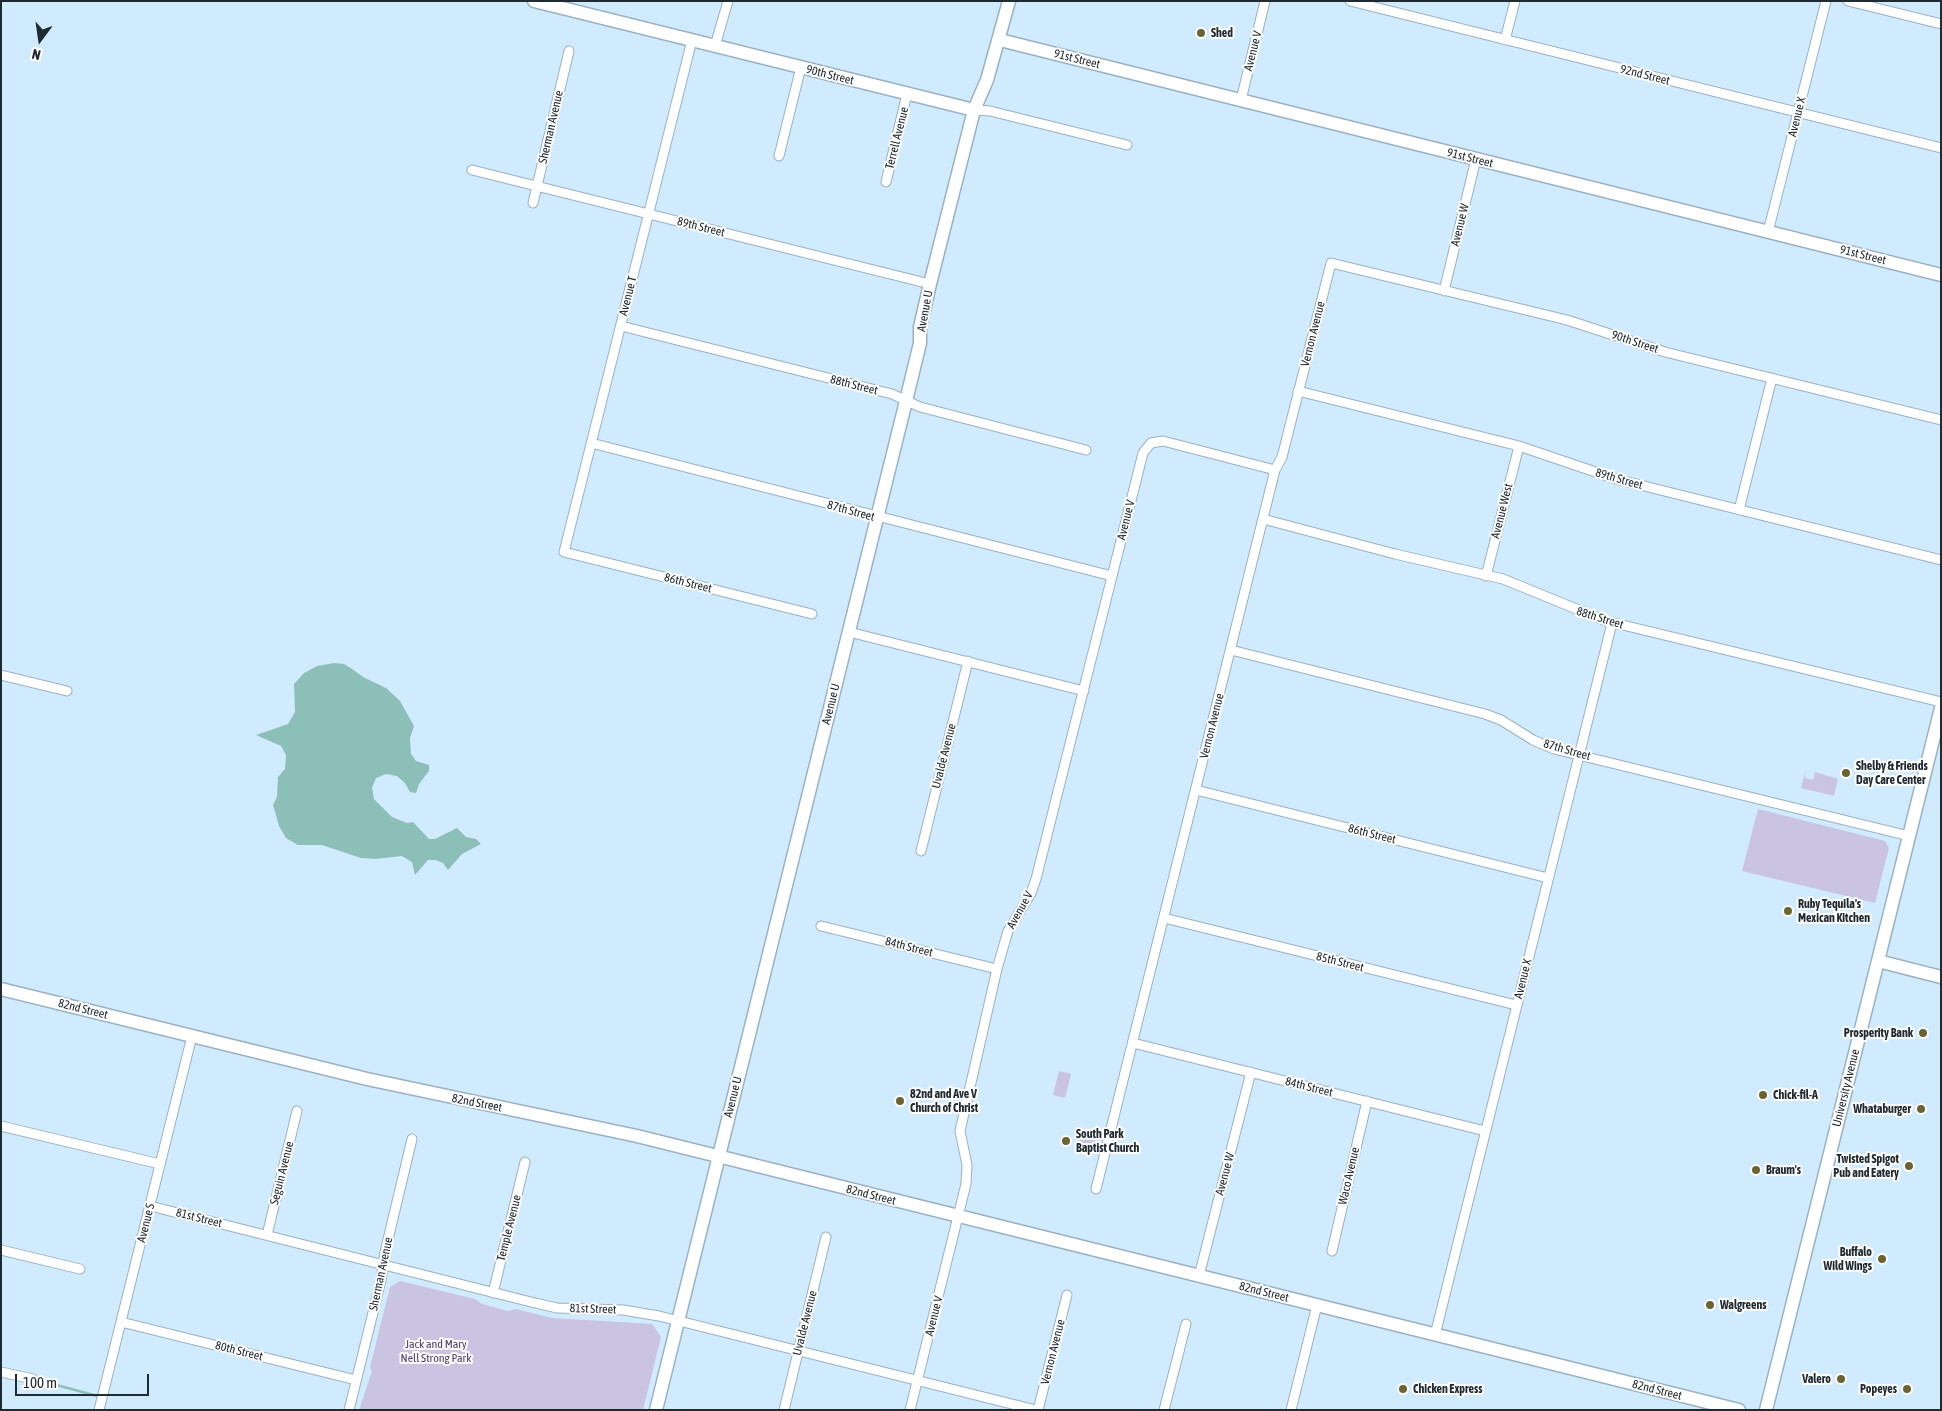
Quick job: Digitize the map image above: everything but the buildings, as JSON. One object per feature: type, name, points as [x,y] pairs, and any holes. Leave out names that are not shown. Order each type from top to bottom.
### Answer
[{"type":"street","name":"90th Street","points":[[534,1],[907,94],[974,110],[990,111],[1127,145]]},
{"type":"street","points":[[715,46],[728,1]]},
{"type":"street","name":"Avenue U","points":[[656,1410],[906,401],[920,342],[920,327],[930,284],[974,110],[987,80],[1000,40],[1009,1]]},
{"type":"street","name":"Avenue V","points":[[1241,100],[1265,1]]},
{"type":"street","name":"92nd Street","points":[[1350,1],[1798,114],[1941,148]]},
{"type":"street","points":[[1505,40],[1514,1]]},
{"type":"street","name":"Avenue X","points":[[1768,232],[1826,1]]},
{"type":"street","points":[[1848,1],[1941,24]]},
{"type":"street","name":"Avenue T","points":[[564,552],[692,40]]},
{"type":"street","name":"91st Street","points":[[1000,40],[1941,275]]},
{"type":"street","name":"Sherman Avenue","points":[[533,203],[569,50]]},
{"type":"street","points":[[779,156],[800,67]]},
{"type":"street","name":"Terrell Avenue","points":[[886,182],[907,94]]},
{"type":"street","name":"Avenue W","points":[[1444,291],[1476,159]]},
{"type":"street","name":"89th Street","points":[[472,170],[930,284]]},
{"type":"street","name":"90th Street","points":[[1330,263],[1567,320],[1665,352],[1941,420]]},
{"type":"street","name":"Vernon Avenue","points":[[1096,1190],[1263,519],[1276,470],[1282,458],[1330,263]]},
{"type":"street","name":"88th Street","points":[[621,326],[892,394],[920,407],[1086,450]]},
{"type":"street","points":[[1739,510],[1772,378]]},
{"type":"street","name":"89th Street","points":[[1298,391],[1518,446],[1616,480],[1941,560]]},
{"type":"street","name":"Avenue V","points":[[910,1410],[959,1216],[968,1172],[960,1131],[998,969],[1008,932],[1030,894],[1036,879],[1143,453],[1151,443],[1163,441],[1276,470]]},
{"type":"street","name":"87th Street","points":[[592,443],[877,518],[1112,576]]},
{"type":"street","name":"Avenue West","points":[[1486,576],[1518,446]]},
{"type":"street","name":"88th Street","points":[[1263,519],[1530,589],[1563,606],[1612,623],[1941,702]]},
{"type":"street","name":"86th Street","points":[[564,552],[812,614]]},
{"type":"street","name":"Avenue X","points":[[1436,1335],[1516,1005],[1612,623]]},
{"type":"street","points":[[849,632],[1084,690]]},
{"type":"street","name":"87th Street","points":[[1230,650],[1485,714],[1501,720],[1533,740],[1554,749],[1909,836]]},
{"type":"street","name":"Uvalde Avenue","points":[[921,851],[968,662]]},
{"type":"street","points":[[1,675],[67,692]]},
{"type":"street","name":"University Avenue","points":[[1766,1410],[1941,708]]},
{"type":"street","name":"86th Street","points":[[1196,790],[1548,878]]},
{"type":"street","name":"85th Street","points":[[1164,918],[1516,1005]]},
{"type":"street","name":"84th Street","points":[[822,926],[998,969]]},
{"type":"street","points":[[1878,961],[1941,977]]},
{"type":"street","name":"82nd Street","points":[[1,988],[401,1087],[593,1126],[1739,1410]]},
{"type":"street","name":"Avenue S","points":[[99,1410],[192,1036]]},
{"type":"street","name":"84th Street","points":[[1132,1043],[1486,1131]]},
{"type":"street","name":"Avenue W","points":[[1199,1276],[1251,1072]]},
{"type":"street","name":"Waco Avenue","points":[[1332,1250],[1367,1101]]},
{"type":"street","name":"Seguin Avenue","points":[[266,1235],[297,1112]]},
{"type":"street","points":[[1,1126],[160,1164]]},
{"type":"street","name":"Sherman Avenue","points":[[349,1410],[412,1139]]},
{"type":"street","name":"Temple Avenue","points":[[493,1293],[525,1162]]},
{"type":"street","name":"81st Street","points":[[150,1206],[556,1308],[623,1310],[659,1316],[1037,1410]]},
{"type":"street","name":"Uvalde Avenue","points":[[784,1410],[826,1237]]},
{"type":"street","points":[[1,1250],[80,1269]]},
{"type":"street","name":"Vernon Avenue","points":[[1037,1410],[1067,1294]]},
{"type":"street","points":[[1291,1410],[1317,1305]]},
{"type":"street","name":"80th Street","points":[[121,1322],[356,1380]]},
{"type":"street","points":[[1164,1410],[1186,1324]]},
{"type":"street","points":[[1,1372],[33,1379]]},
{"type":"green space","points":[[1806,769],[1805,778],[1813,780],[1815,772],[1838,779],[1834,796],[1801,788]]},
{"type":"green space","points":[[1758,809],[1885,841],[1889,848],[1875,903],[1742,871]]},
{"type":"green space","points":[[1059,1071],[1071,1074],[1065,1098],[1053,1095]]},
{"type":"green space","points":[[1081,1135],[1095,1139],[1091,1155],[1077,1151]]},
{"type":"green space","name":"Jack and Mary Nell Strong Park","points":[[400,1281],[475,1299],[482,1304],[508,1311],[516,1309],[552,1318],[652,1324],[661,1337],[643,1410],[359,1410],[372,1371],[370,1367],[390,1287]]},
{"type":"shaded area","points":[[334,663],[344,664],[363,677],[386,688],[400,701],[414,726],[410,738],[411,754],[416,761],[429,765],[429,771],[419,784],[416,793],[410,792],[405,783],[397,776],[386,774],[376,778],[372,788],[374,799],[392,817],[407,823],[413,822],[429,839],[435,839],[457,828],[466,837],[476,839],[481,844],[462,854],[448,870],[443,863],[436,860],[428,860],[415,875],[412,862],[402,856],[375,859],[361,858],[322,845],[298,845],[286,838],[279,826],[273,805],[277,797],[278,777],[285,769],[286,755],[281,746],[256,735],[288,724],[295,712],[294,684],[304,673],[317,666]]},
{"type":"waterway","points":[[34,1379],[101,1397]]},
{"type":"place","name":"Shed","points":[[1201,33]]},
{"type":"place","name":"Shelby & Friends Day Care Center","points":[[1846,773]]},
{"type":"place","name":"Ruby Tequila's Mexican Kitchen","points":[[1788,911]]},
{"type":"place","name":"Prosperity Bank","points":[[1923,1033]]},
{"type":"place","name":"Chick-fil-A","points":[[1763,1095]]},
{"type":"place","name":"82nd and Ave V Church of Christ","points":[[900,1101]]},
{"type":"place","name":"Whataburger","points":[[1921,1109]]},
{"type":"place","name":"South Park Baptist Church","points":[[1066,1141]]},
{"type":"place","name":"Twisted Spigot Pub and Eatery","points":[[1909,1166]]},
{"type":"place","name":"Braum's","points":[[1756,1170]]},
{"type":"place","name":"Buffalo Wild Wings","points":[[1882,1259]]},
{"type":"place","name":"Walgreens","points":[[1710,1305]]},
{"type":"place","name":"Valero","points":[[1841,1379]]},
{"type":"place","name":"Chicken Express","points":[[1403,1389]]},
{"type":"place","name":"Popeyes","points":[[1907,1389]]}]
